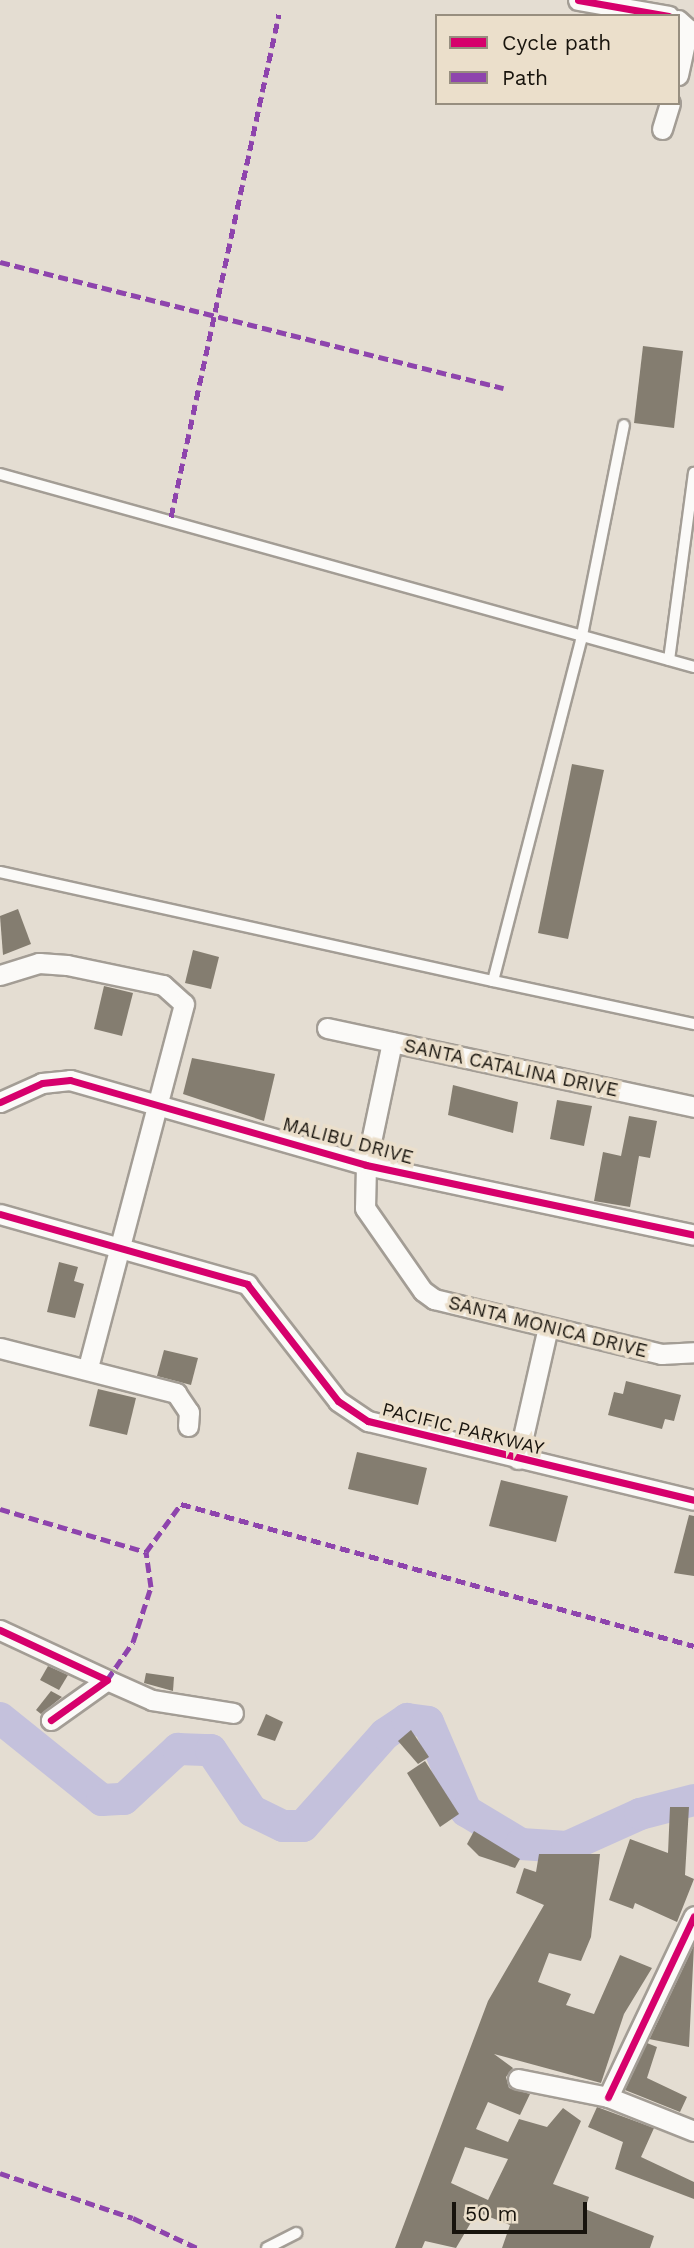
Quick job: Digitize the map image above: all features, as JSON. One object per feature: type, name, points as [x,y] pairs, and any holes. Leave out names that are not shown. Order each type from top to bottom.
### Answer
[{"type":"street","points":[[578,0],[658,14]]},
{"type":"street","points":[[680,22],[688,29],[680,66]]},
{"type":"street","points":[[662,129],[669,105]]},
{"type":"street","points":[[0,975],[39,964],[66,965],[163,985],[184,1004],[88,1368]]},
{"type":"street","name":"SANTA CATALINA DRIVE","points":[[327,1028],[694,1107]]},
{"type":"street","name":"SANTA MONICA DRIVE","points":[[392,1042],[366,1165],[369,1217],[424,1290],[434,1299],[660,1354],[694,1352]]},
{"type":"street","name":"MALIBU DRIVE","points":[[0,1102],[56,1080],[158,1103],[366,1165],[694,1235]]},
{"type":"street","name":"PACIFIC PARKWAY","points":[[0,1214],[247,1284],[350,1412],[518,1459],[694,1500]]},
{"type":"street","points":[[518,1459],[548,1327]]},
{"type":"street","points":[[0,1348],[88,1368],[176,1393],[189,1412],[188,1426]]},
{"type":"street","points":[[0,1630],[152,1700],[233,1713]]},
{"type":"street","points":[[51,1720],[107,1680]]},
{"type":"street","points":[[608,2097],[694,1916]]},
{"type":"street","points":[[518,2079],[608,2097],[694,2131]]},
{"type":"lane","points":[[493,981],[581,640],[624,425]]},
{"type":"lane","points":[[669,660],[694,473]]},
{"type":"lane","points":[[0,474],[405,582],[581,640],[694,667]]},
{"type":"lane","points":[[0,872],[694,1024]]},
{"type":"lane","points":[[267,2248],[296,2233]]},
{"type":"building","points":[[643,346],[683,351],[674,428],[634,423]]},
{"type":"building","points":[[572,764],[604,770],[568,939],[538,933]]},
{"type":"building","points":[[18,909],[31,944],[3,955],[0,916]]},
{"type":"building","points":[[193,950],[219,957],[211,989],[185,983]]},
{"type":"building","points":[[104,986],[133,993],[122,1036],[94,1029]]},
{"type":"building","points":[[192,1058],[275,1074],[264,1121],[183,1094]]},
{"type":"building","points":[[453,1085],[518,1102],[513,1133],[448,1115]]},
{"type":"building","points":[[557,1100],[592,1106],[584,1146],[550,1139]]},
{"type":"building","points":[[629,1116],[657,1121],[650,1158],[639,1156],[630,1207],[594,1201],[603,1152],[621,1156]]},
{"type":"building","points":[[59,1262],[78,1267],[74,1281],[84,1284],[75,1318],[47,1312]]},
{"type":"building","points":[[164,1350],[198,1358],[191,1385],[157,1376]]},
{"type":"building","points":[[626,1381],[681,1395],[674,1421],[665,1419],[662,1429],[608,1415],[614,1392],[623,1394]]},
{"type":"building","points":[[98,1389],[136,1398],[127,1435],[89,1426]]},
{"type":"building","points":[[357,1452],[427,1468],[418,1505],[348,1489]]},
{"type":"building","points":[[501,1480],[568,1496],[556,1542],[489,1526]]},
{"type":"building","points":[[689,1515],[694,1516],[694,1576],[674,1573]]},
{"type":"building","points":[[48,1666],[68,1675],[59,1690],[40,1680]]},
{"type":"building","points":[[146,1673],[174,1677],[173,1691],[144,1683]]},
{"type":"building","points":[[51,1691],[62,1697],[41,1714],[36,1710]]},
{"type":"building","points":[[266,1714],[283,1722],[275,1741],[257,1735]]},
{"type":"building","points":[[411,1730],[429,1757],[418,1764],[398,1741]]},
{"type":"building","points":[[425,1761],[459,1814],[440,1827],[407,1773]]},
{"type":"building","points":[[670,1807],[689,1807],[685,1875],[694,1879],[677,1922],[635,1903],[633,1909],[609,1900],[630,1839],[668,1853]]},
{"type":"building","points":[[474,1831],[520,1859],[515,1868],[479,1856],[467,1844]]},
{"type":"building","points":[[539,1854],[600,1854],[591,1937],[581,1961],[549,1953],[538,1982],[571,1994],[566,2005],[594,2014],[620,1955],[652,1968],[624,2014],[601,2083],[494,2054],[513,2068],[506,2077],[509,2088],[530,2094],[520,2115],[488,2102],[476,2129],[508,2142],[519,2119],[547,2127],[563,2108],[581,2121],[553,2184],[589,2197],[585,2209],[654,2236],[650,2248],[502,2248],[510,2225],[477,2212],[456,2248],[425,2241],[422,2248],[395,2248],[488,2001],[544,1905],[516,1893],[524,1868],[536,1872]],"holes":[[[465,2147],[508,2159],[488,2200],[451,2183]]]},
{"type":"building","points":[[694,1945],[689,2047],[649,2039],[650,2038]]},
{"type":"building","points":[[647,2043],[657,2047],[647,2078],[687,2097],[680,2112],[625,2090]]},
{"type":"building","points":[[597,2107],[654,2128],[641,2157],[694,2182],[694,2199],[615,2169],[623,2142],[588,2127]]},
{"type":"waterway","points":[[0,1718],[102,1800],[124,1799],[178,1749],[211,1750],[252,1811],[283,1826],[303,1826],[385,1734],[407,1719],[428,1722],[466,1811],[521,1844],[567,1847],[640,1814],[694,1800]]},
{"type":"marked path","points":[[171,517],[279,14]]},
{"type":"marked path","points":[[0,262],[503,388]]},
{"type":"marked path","points":[[0,1509],[146,1552],[181,1504],[694,1646]]},
{"type":"marked path","points":[[107,1680],[133,1642],[151,1587],[146,1552]]},
{"type":"marked path","points":[[0,2173],[133,2218],[197,2248]]},
{"type":"cycle path","points":[[578,0],[658,14]]},
{"type":"cycle path","points":[[0,1102],[42,1083],[70,1080],[366,1165],[694,1235]]},
{"type":"cycle path","points":[[0,1214],[247,1284],[338,1401],[368,1421],[694,1500]]},
{"type":"cycle path","points":[[0,1630],[107,1680],[51,1720]]},
{"type":"cycle path","points":[[608,2097],[694,1916]]}]
